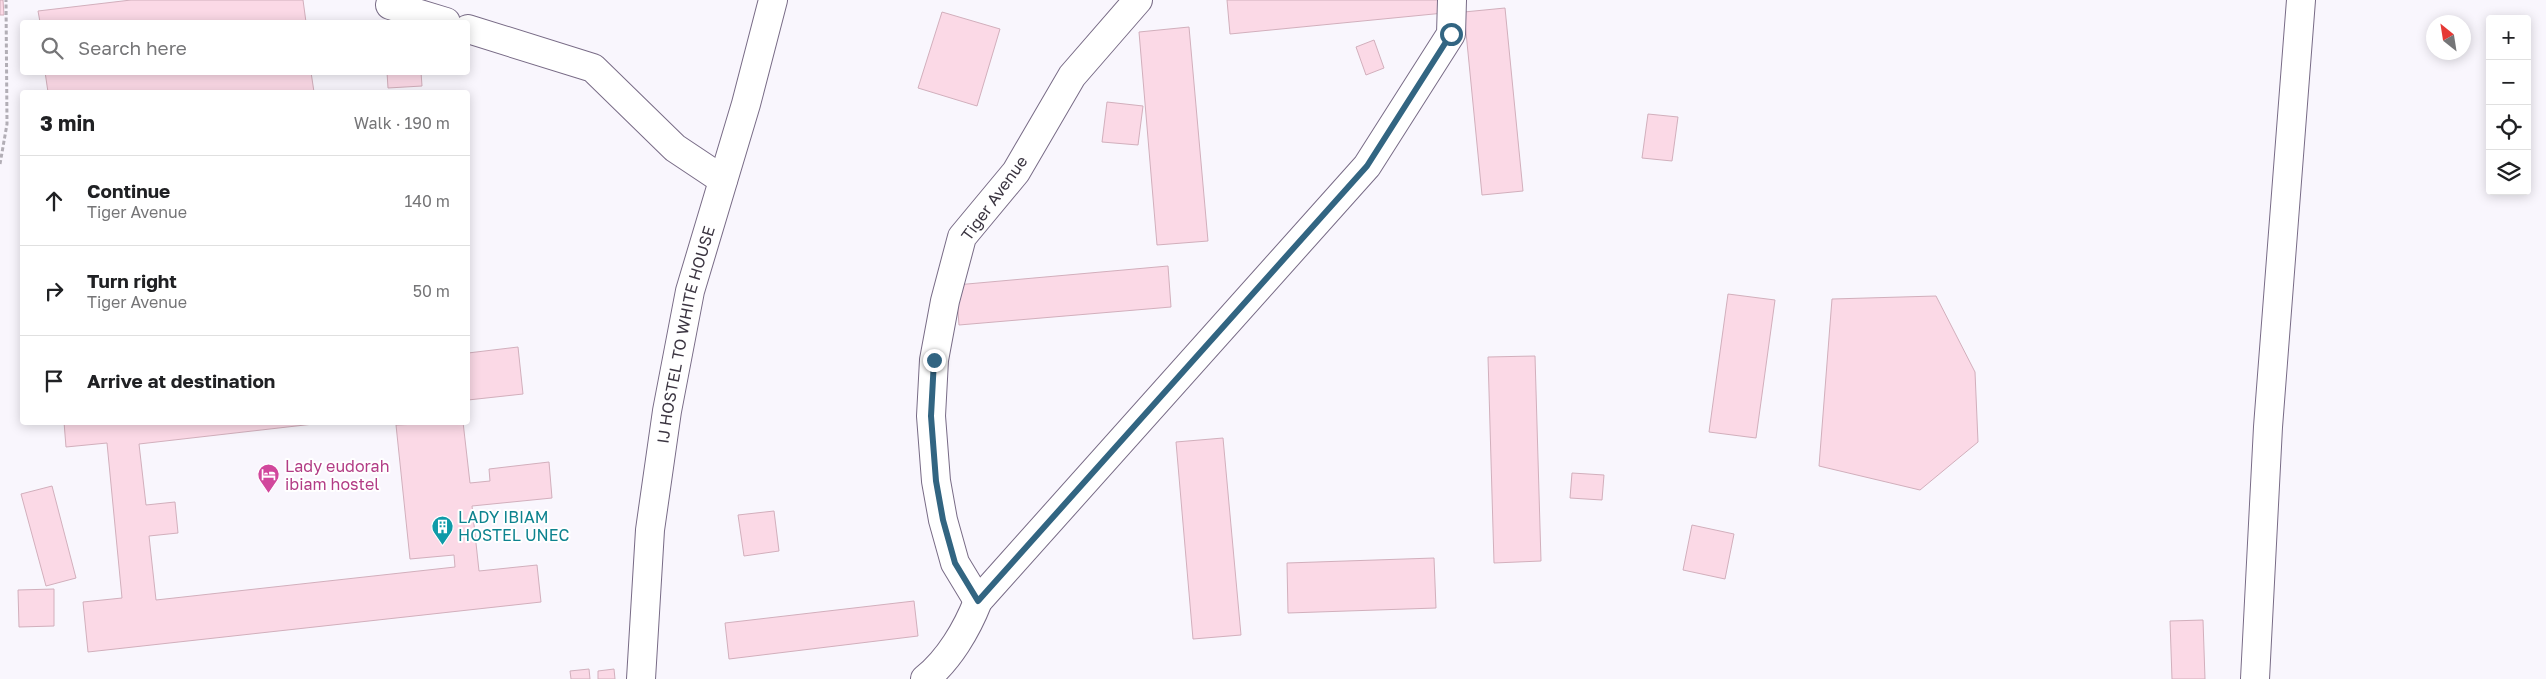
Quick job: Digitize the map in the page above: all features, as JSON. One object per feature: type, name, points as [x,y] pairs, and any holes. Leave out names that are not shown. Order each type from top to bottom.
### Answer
[{"type":"street","name":"IJ HOSTEL TO WHITE HOUSE","points":[[641,679],[650,530],[667,411],[690,290],[773,0]]},
{"type":"street","name":"Tiger Avenue","points":[[978,601],[955,563],[943,520],[936,481],[931,416],[934,360],[945,300],[962,237],[1016,172],[1072,76],[1138,0]]},
{"type":"street","points":[[924,679],[939,668],[972,618],[978,601],[1367,166],[1451,34],[1452,0]]},
{"type":"street","points":[[2255,679],[2269,418],[2301,0]]},
{"type":"street","points":[[390,5],[439,20]]},
{"type":"street","points":[[470,30],[594,68],[675,148],[723,180]]},
{"type":"path","points":[[0,164],[7,124],[6,0]]},
{"type":"building","points":[[0,0],[3,0],[4,15],[0,15]]},
{"type":"building","points":[[131,0],[303,0],[306,20],[40,20],[38,11]]},
{"type":"building","points":[[1227,0],[1443,0],[1444,13],[1230,34]]},
{"type":"building","points":[[1505,8],[1523,191],[1482,195],[1464,12]]},
{"type":"building","points":[[942,12],[1000,29],[977,106],[918,88]]},
{"type":"building","points":[[1189,27],[1208,241],[1157,245],[1139,32]]},
{"type":"building","points":[[1374,40],[1384,68],[1366,75],[1356,47]]},
{"type":"building","points":[[45,75],[311,75],[314,90],[48,90]]},
{"type":"building","points":[[387,75],[421,75],[422,86],[388,88]]},
{"type":"building","points":[[1107,102],[1143,106],[1138,145],[1102,142]]},
{"type":"building","points":[[1648,114],[1678,117],[1672,161],[1642,158]]},
{"type":"building","points":[[1168,266],[1171,307],[959,325],[956,285]]},
{"type":"building","points":[[1728,294],[1775,300],[1756,438],[1709,432]]},
{"type":"building","points":[[1936,296],[1975,372],[1978,442],[1920,490],[1819,466],[1832,299]]},
{"type":"building","points":[[518,347],[523,394],[470,400],[470,353]]},
{"type":"building","points":[[1535,356],[1541,561],[1494,563],[1488,357]]},
{"type":"building","name":"LADY IBIAM HOSTEL UNEC","points":[[64,425],[305,425],[139,444],[146,505],[175,502],[178,533],[149,536],[156,600],[455,567],[454,555],[410,559],[396,425],[463,425],[470,483],[490,481],[489,469],[549,462],[552,498],[472,506],[479,571],[537,565],[541,602],[88,652],[83,602],[122,598],[107,443],[66,447]]},
{"type":"building","points":[[1223,438],[1241,635],[1193,639],[1176,442]]},
{"type":"building","points":[[1572,473],[1604,475],[1602,500],[1570,498]]},
{"type":"building","points":[[52,486],[76,578],[46,586],[21,494]]},
{"type":"building","points":[[774,511],[779,551],[744,556],[738,515]]},
{"type":"building","points":[[1692,525],[1734,534],[1725,579],[1683,570]]},
{"type":"building","points":[[1434,558],[1436,608],[1288,613],[1287,563]]},
{"type":"building","points":[[54,589],[54,626],[19,627],[18,590]]},
{"type":"building","points":[[914,601],[918,636],[729,659],[725,623]]},
{"type":"building","points":[[2203,620],[2205,679],[2172,679],[2170,621]]},
{"type":"building","points":[[589,669],[590,679],[571,679],[570,671]]},
{"type":"building","points":[[614,669],[615,679],[598,679],[598,671]]},
{"type":"place","name":"Lady eudorah ibiam hostel","points":[[269,494]]},
{"type":"place","name":"LADY IBIAM HOSTEL UNEC","points":[[442,545]]},
{"type":"route","points":[[934,360],[931,416],[936,481],[943,520],[955,563],[978,601],[1209,345],[1367,166],[1451,34]]}]
